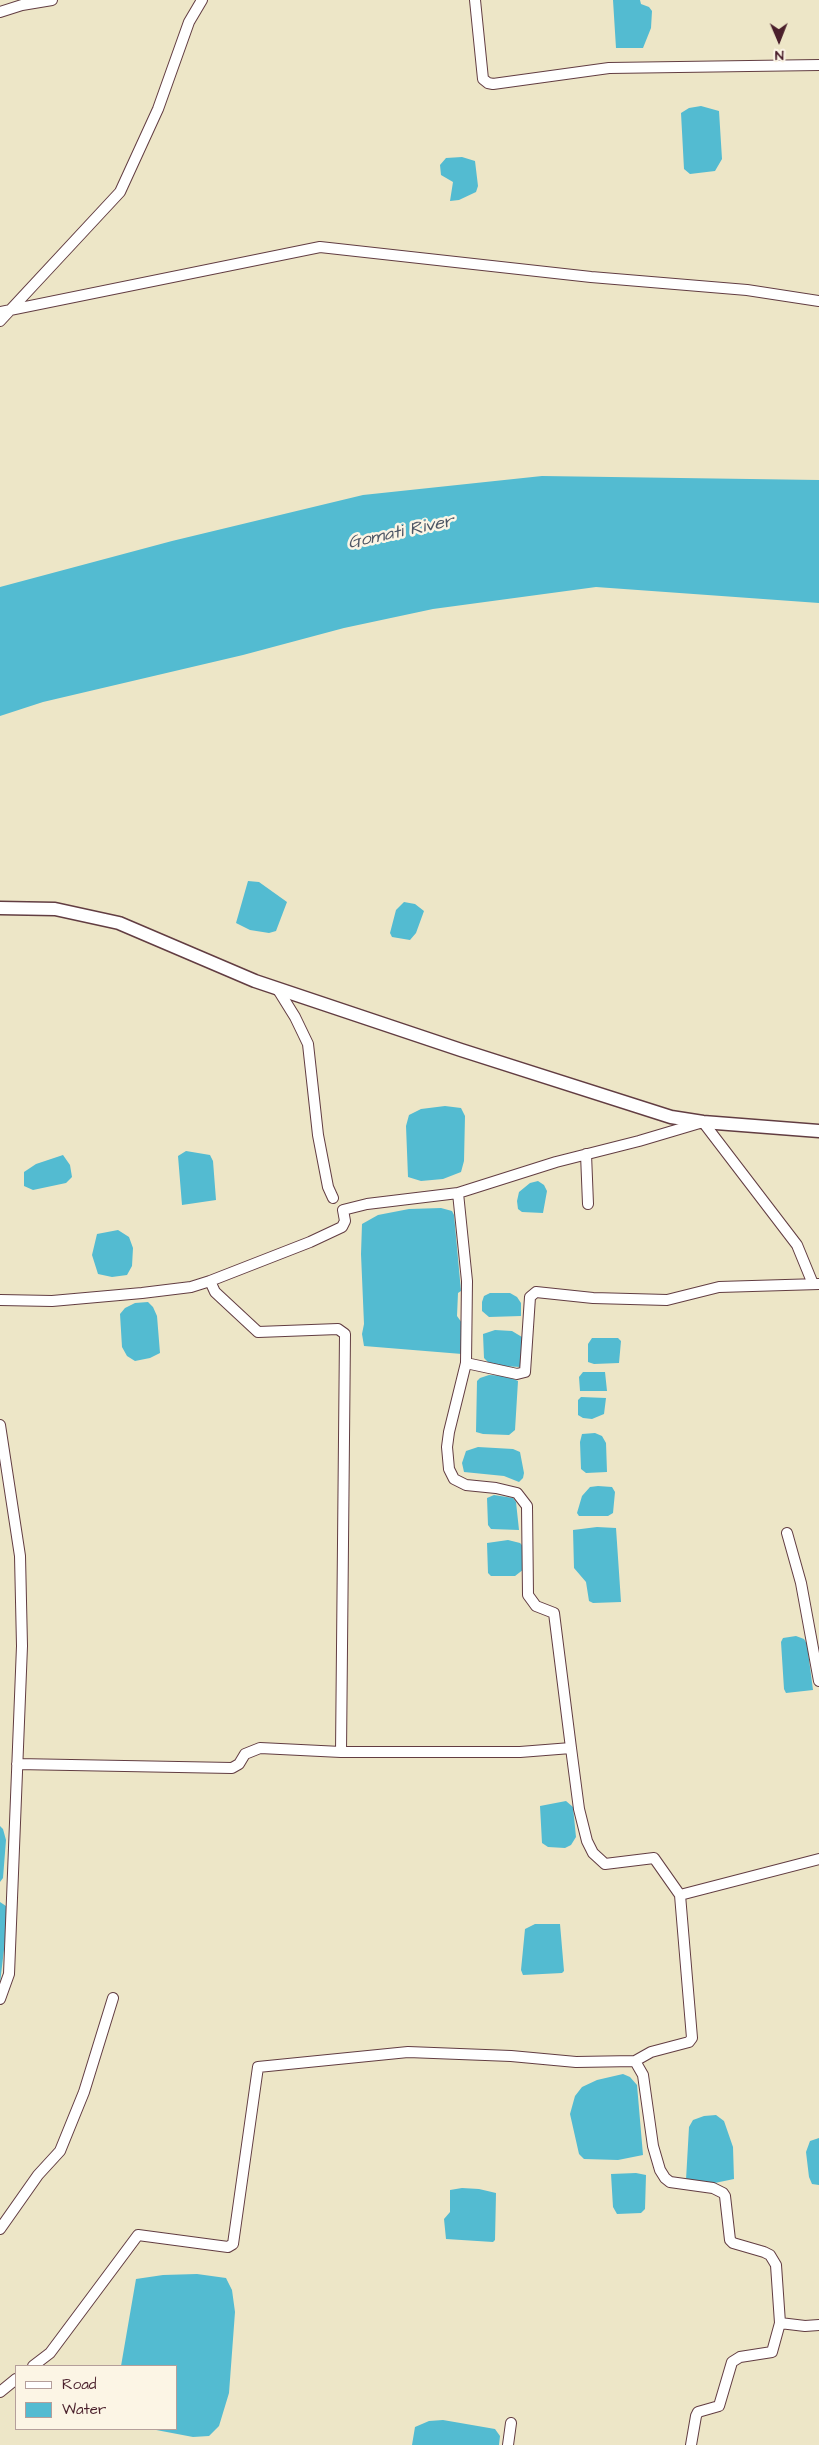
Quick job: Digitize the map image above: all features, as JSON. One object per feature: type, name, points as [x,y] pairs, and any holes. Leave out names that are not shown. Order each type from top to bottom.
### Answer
[{"type":"main road","points":[[0,908],[54,909],[119,924],[277,988],[641,1108],[703,1122],[819,1131]]},
{"type":"street","points":[[0,12],[22,5],[52,0]]},
{"type":"street","points":[[0,321],[5,311],[120,192],[158,109],[189,22],[202,0]]},
{"type":"street","points":[[475,0],[484,78],[488,83],[493,84],[608,68],[819,65]]},
{"type":"street","points":[[5,311],[320,247],[591,277],[748,290],[819,301]]},
{"type":"street","points":[[277,988],[295,1017],[308,1044],[318,1135],[328,1187],[333,1198]]},
{"type":"street","points":[[0,1300],[52,1301],[190,1287],[210,1281],[342,1227],[345,1220],[343,1210],[367,1204],[458,1193],[586,1154],[703,1122],[797,1245],[816,1284],[719,1287],[667,1300],[602,1299],[536,1292],[530,1297],[525,1372],[517,1374],[466,1363]]},
{"type":"street","points":[[586,1154],[588,1204]]},
{"type":"street","points":[[34,2365],[50,2353],[138,2235],[228,2247],[234,2244],[258,2067],[408,2052],[511,2056],[576,2062],[635,2061],[651,2052],[689,2042],[692,2038],[680,1894],[654,1858],[605,1864],[593,1854],[587,1841],[578,1809],[554,1613],[536,1606],[528,1595],[527,1506],[517,1494],[496,1488],[466,1485],[454,1479],[449,1469],[449,1432],[466,1363],[467,1281],[458,1193]]},
{"type":"street","points":[[210,1281],[215,1292],[258,1332],[338,1329],[346,1334],[341,1752]]},
{"type":"street","points":[[0,1425],[20,1556],[22,1703],[17,1764],[9,1974],[0,1999]]},
{"type":"street","points":[[787,1533],[801,1583],[819,1682]]},
{"type":"street","points":[[17,1764],[232,1768],[239,1764],[245,1754],[260,1748],[341,1752],[520,1752],[570,1748]]},
{"type":"street","points":[[680,1894],[819,1859]]},
{"type":"street","points":[[0,2229],[38,2175],[60,2151],[90,2075],[113,1998]]},
{"type":"street","points":[[635,2061],[643,2075],[648,2116],[660,2170],[670,2182],[713,2188],[723,2193],[725,2196],[730,2240],[770,2256],[776,2265],[780,2323],[772,2352],[740,2357],[732,2362],[719,2406],[698,2412],[696,2416],[691,2445]]},
{"type":"street","points":[[780,2323],[805,2326],[819,2325]]},
{"type":"street","points":[[0,2392],[15,2380]]},
{"type":"street","points":[[508,2445],[511,2423]]},
{"type":"water","points":[[613,0],[640,0],[641,4],[649,7],[652,11],[651,28],[643,48],[616,48]]},
{"type":"water","points":[[701,106],[719,111],[722,159],[715,171],[690,174],[684,169],[681,113],[689,108]]},
{"type":"water","points":[[462,157],[475,161],[478,186],[476,192],[459,200],[450,201],[453,182],[441,175],[440,165],[446,158]]},
{"type":"water","name":"Gomati River","points":[[542,476],[819,480],[819,603],[596,587],[433,609],[344,628],[243,655],[43,702],[0,716],[0,587],[172,541],[363,495]]},
{"type":"water","points":[[248,881],[259,882],[287,902],[276,931],[269,933],[250,930],[236,923]]},
{"type":"water","points":[[404,902],[415,904],[424,911],[416,933],[410,940],[392,937],[390,933],[396,910]]},
{"type":"water","points":[[445,1106],[461,1108],[465,1116],[464,1161],[461,1172],[443,1179],[421,1181],[408,1177],[406,1126],[409,1115],[421,1109]]},
{"type":"water","points":[[186,1151],[210,1155],[213,1161],[216,1200],[182,1205],[178,1156]]},
{"type":"water","points":[[63,1155],[70,1165],[72,1177],[66,1183],[33,1190],[24,1186],[24,1172],[36,1164]]},
{"type":"water","points":[[538,1181],[544,1185],[547,1191],[543,1213],[522,1212],[518,1209],[519,1192],[530,1183]]},
{"type":"water","points":[[441,1208],[452,1211],[454,1215],[461,1291],[458,1293],[457,1316],[462,1323],[462,1354],[364,1346],[362,1334],[364,1324],[361,1254],[362,1224],[378,1215],[409,1209]]},
{"type":"water","points":[[118,1230],[129,1237],[133,1248],[132,1266],[127,1275],[112,1277],[98,1274],[92,1255],[97,1234]]},
{"type":"water","points":[[490,1293],[510,1293],[517,1297],[521,1303],[521,1316],[489,1317],[482,1311],[482,1302],[484,1296]]},
{"type":"water","points":[[148,1302],[153,1307],[157,1316],[160,1353],[150,1358],[135,1361],[127,1356],[122,1347],[120,1314],[125,1308],[135,1303]]},
{"type":"water","points":[[495,1330],[512,1331],[522,1337],[521,1367],[499,1366],[489,1363],[484,1358],[483,1334]]},
{"type":"water","points":[[592,1338],[618,1338],[621,1341],[619,1363],[594,1364],[588,1362],[588,1344]]},
{"type":"water","points":[[583,1372],[605,1372],[607,1391],[580,1391],[579,1377]]},
{"type":"water","points":[[489,1375],[507,1376],[518,1381],[515,1430],[509,1435],[476,1432],[477,1381]]},
{"type":"water","points":[[581,1397],[606,1398],[604,1414],[592,1419],[583,1418],[578,1415],[578,1400]]},
{"type":"water","points":[[595,1433],[602,1436],[606,1443],[607,1472],[586,1473],[581,1469],[580,1442],[582,1434]]},
{"type":"water","points":[[478,1447],[513,1449],[520,1452],[524,1473],[523,1478],[519,1482],[504,1476],[464,1472],[462,1463],[466,1451]]},
{"type":"water","points":[[590,1487],[612,1487],[615,1492],[613,1513],[608,1516],[579,1516],[577,1513],[582,1496]]},
{"type":"water","points":[[494,1495],[513,1498],[516,1502],[519,1530],[491,1529],[488,1525],[487,1498]]},
{"type":"water","points":[[597,1527],[616,1528],[621,1602],[593,1603],[589,1601],[586,1582],[574,1568],[573,1530]]},
{"type":"water","points":[[508,1540],[520,1543],[523,1546],[524,1569],[515,1576],[491,1576],[488,1573],[487,1543]]},
{"type":"water","points":[[796,1636],[804,1639],[807,1644],[813,1690],[786,1693],[784,1689],[781,1642],[783,1638]]},
{"type":"water","points":[[566,1801],[573,1807],[576,1837],[571,1845],[565,1848],[548,1847],[542,1843],[540,1806]]},
{"type":"water","points":[[0,1826],[3,1829],[6,1840],[3,1878],[0,1882]]},
{"type":"water","points":[[0,1902],[9,1908],[0,1983]]},
{"type":"water","points":[[535,1924],[560,1924],[564,1971],[562,1973],[523,1975],[521,1970],[525,1929]]},
{"type":"water","points":[[623,2074],[630,2077],[637,2085],[643,2155],[618,2160],[584,2159],[579,2154],[570,2114],[575,2096],[582,2087],[597,2080]]},
{"type":"water","points":[[716,2115],[724,2121],[733,2147],[734,2179],[705,2185],[686,2180],[689,2127],[693,2120],[704,2116]]},
{"type":"water","points":[[819,2138],[819,2185],[812,2184],[809,2177],[806,2152],[810,2141]]},
{"type":"water","points":[[636,2173],[646,2175],[645,2209],[641,2213],[617,2214],[613,2207],[611,2174]]},
{"type":"water","points":[[462,2188],[496,2193],[495,2240],[493,2242],[446,2239],[444,2219],[450,2212],[450,2190]]},
{"type":"water","points":[[197,2274],[226,2278],[232,2290],[235,2312],[229,2393],[219,2426],[209,2436],[193,2437],[156,2430],[178,2430],[178,2365],[121,2365],[136,2279],[163,2275]]},
{"type":"water","points":[[443,2420],[495,2429],[500,2436],[499,2445],[412,2445],[415,2427],[429,2421]]}]
